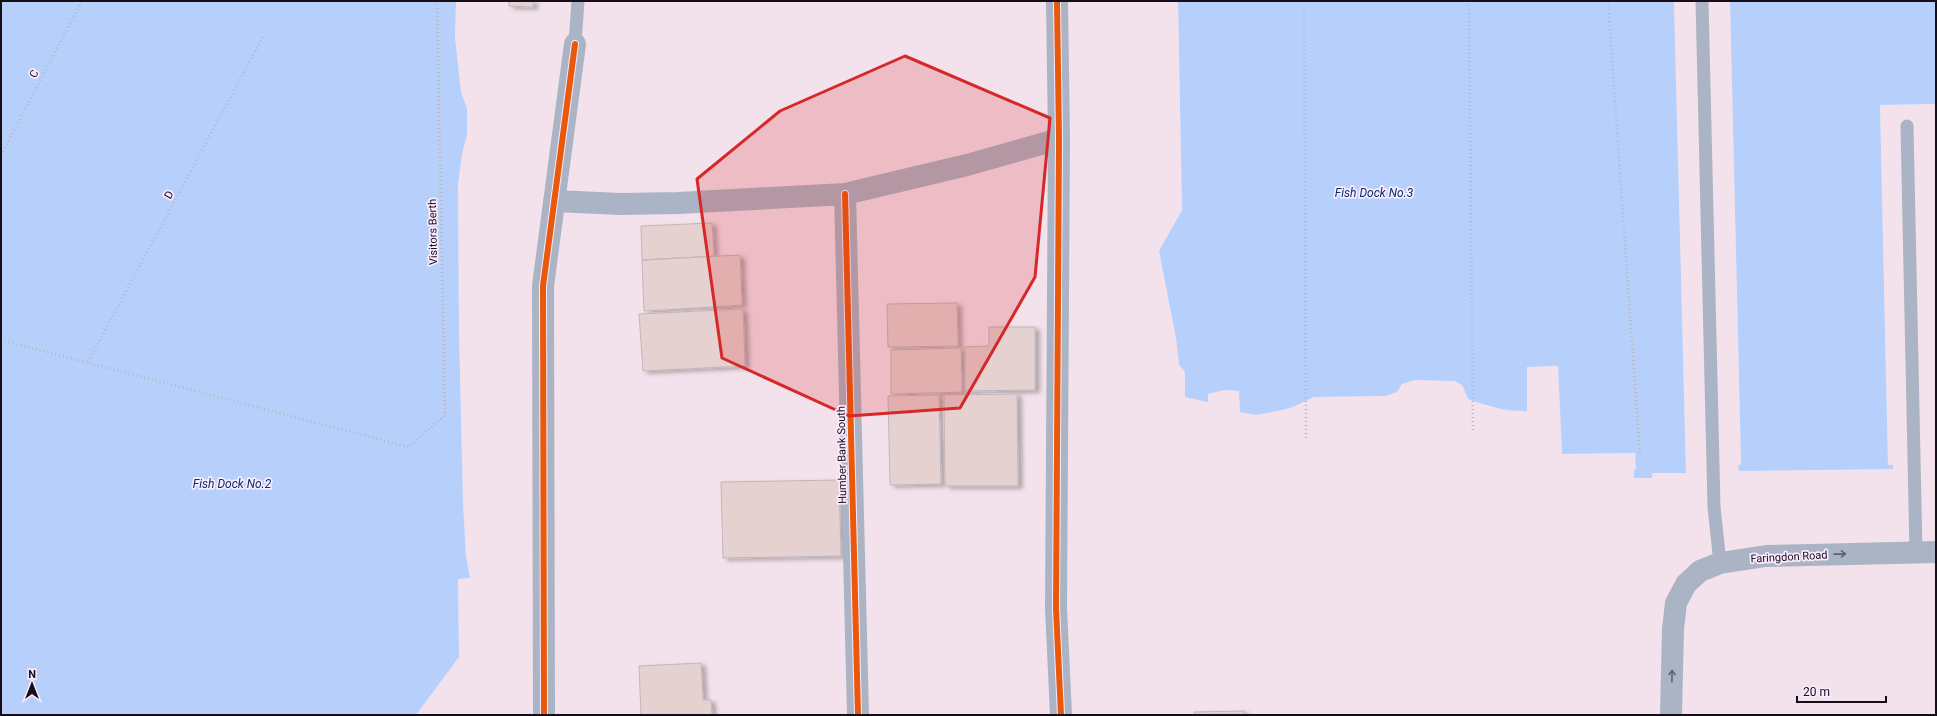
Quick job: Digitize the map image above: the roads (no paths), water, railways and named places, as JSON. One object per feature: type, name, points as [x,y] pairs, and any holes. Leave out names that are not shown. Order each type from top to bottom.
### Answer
[{"type":"street","points":[[1057,1],[1059,139],[1056,608],[1061,715]]},
{"type":"street","points":[[544,715],[543,286],[575,44]]},
{"type":"street","points":[[554,201],[621,204],[678,203],[845,194],[967,165],[1059,139]]},
{"type":"street","name":"Humber Bank South","points":[[845,194],[858,715]]},
{"type":"street","name":"Faringdon Road","points":[[1671,715],[1673,629],[1676,603],[1686,584],[1700,571],[1720,562],[1766,556],[1926,552]]},
{"type":"lane","points":[[575,44],[578,1]]},
{"type":"lane","points":[[1702,1],[1714,507],[1720,562]]},
{"type":"lane","points":[[1907,126],[1926,552]]},
{"type":"water","name":"Fish Dock No.2","points":[[1,1],[456,1],[455,37],[461,92],[467,108],[467,135],[462,154],[458,185],[459,330],[463,503],[466,556],[470,578],[458,579],[459,657],[416,715],[1,715]]},
{"type":"water","name":"Fish Dock No.3","points":[[1178,1],[1674,1],[1686,473],[1652,473],[1652,478],[1634,478],[1634,469],[1636,469],[1635,453],[1562,454],[1558,366],[1527,367],[1527,411],[1512,411],[1497,408],[1468,399],[1462,385],[1455,381],[1415,380],[1402,384],[1397,392],[1386,396],[1314,397],[1293,407],[1256,415],[1240,412],[1239,391],[1225,390],[1208,394],[1208,402],[1185,397],[1185,372],[1179,365],[1176,338],[1159,251],[1182,210]]},
{"type":"water","points":[[1730,1],[1936,1],[1936,139],[1935,104],[1880,105],[1888,465],[1893,465],[1893,469],[1739,471],[1738,466],[1741,464]]}]
